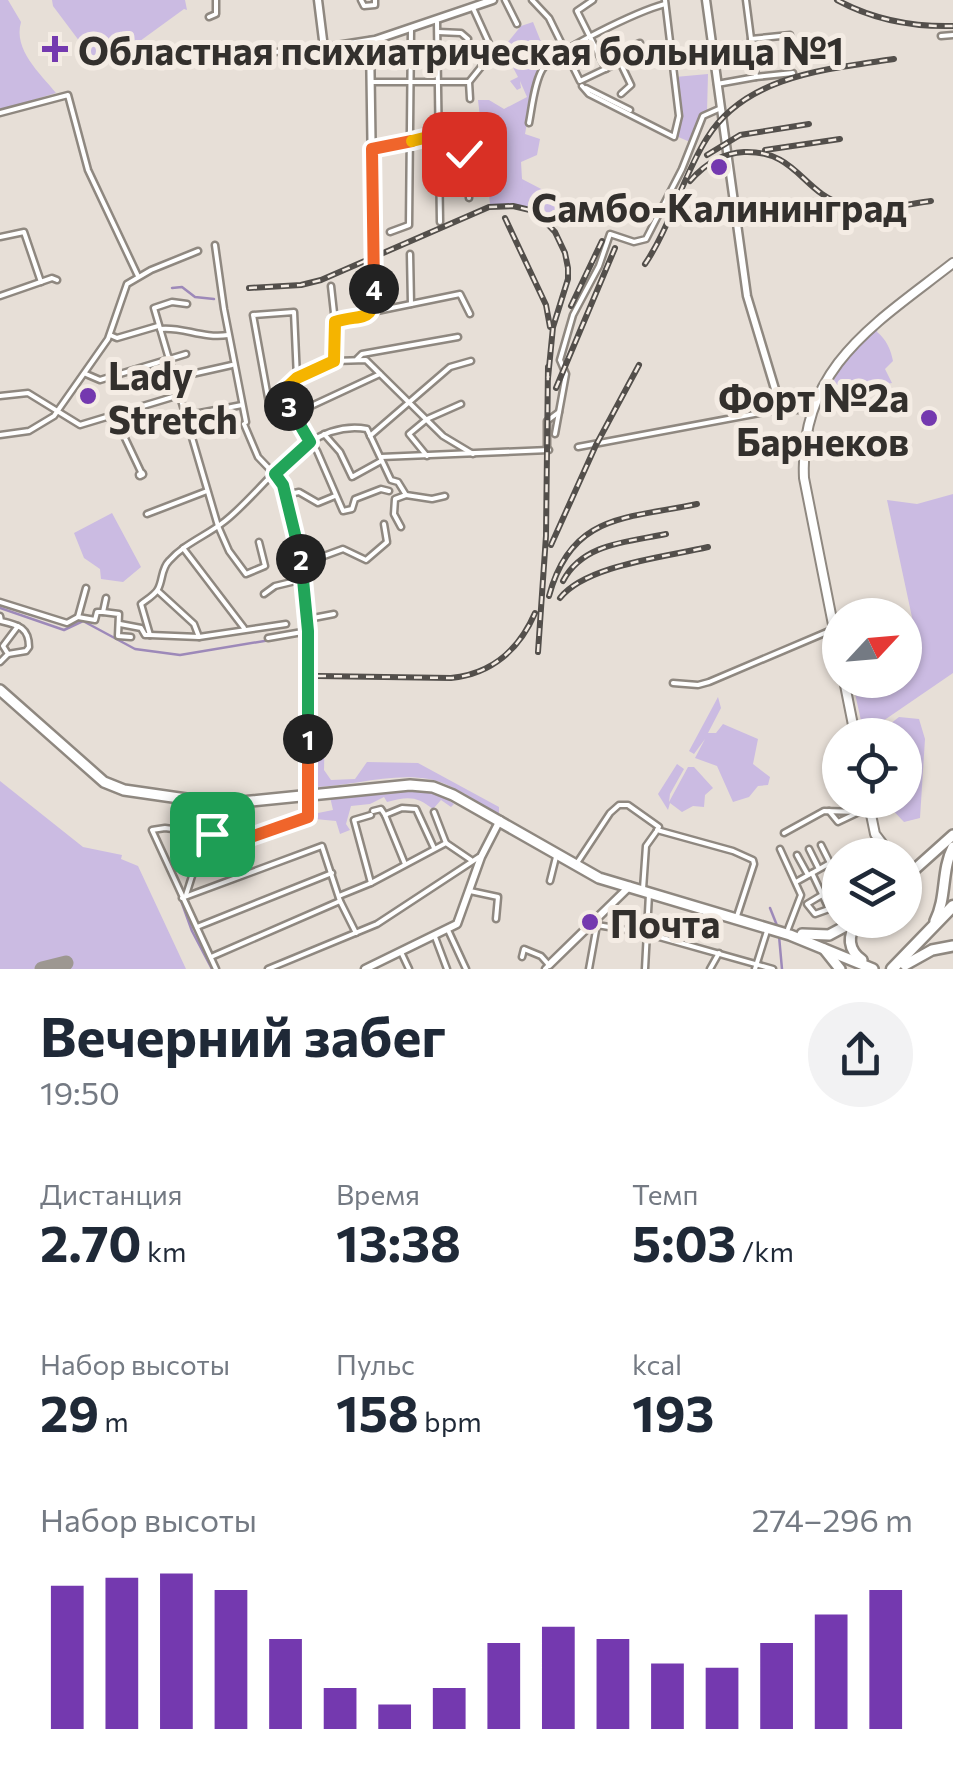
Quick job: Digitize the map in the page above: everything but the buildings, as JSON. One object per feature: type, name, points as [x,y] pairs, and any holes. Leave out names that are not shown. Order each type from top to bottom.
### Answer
[{"type":"highway","points":[[900,967],[953,906]]},
{"type":"highway","points":[[900,967],[953,916]]},
{"type":"main road","points":[[828,598],[804,478],[808,409],[851,346],[953,263]]},
{"type":"main road","points":[[0,688],[110,781],[220,800],[425,782],[450,789],[576,866],[737,917],[807,936],[822,936]]},
{"type":"main road","points":[[500,821],[576,866]]},
{"type":"main road","points":[[922,864],[953,835]]},
{"type":"main road","points":[[922,940],[940,911],[945,866],[953,847]]},
{"type":"main road","points":[[922,862],[932,855]]},
{"type":"main road","points":[[780,929],[874,969]]},
{"type":"main road","points":[[851,938],[852,949],[874,969]]},
{"type":"main road","points":[[817,945],[840,969]]},
{"type":"main road","points":[[900,967],[932,950],[953,946]]},
{"type":"street","points":[[209,17],[216,14],[216,0]]},
{"type":"street","points":[[318,0],[324,48]]},
{"type":"street","points":[[361,0],[364,6],[375,5],[375,0]]},
{"type":"street","points":[[216,57],[370,41],[437,22],[493,0]]},
{"type":"street","points":[[504,0],[517,24]]},
{"type":"street","points":[[529,123],[542,71],[565,50],[665,2],[679,116],[674,137],[589,94],[581,84],[565,50],[549,18],[532,0]]},
{"type":"street","points":[[593,0],[578,9],[606,69]]},
{"type":"street","points":[[706,0],[748,296],[782,410]]},
{"type":"street","points":[[746,0],[756,78]]},
{"type":"street","points":[[470,100],[469,82],[492,55],[473,8]]},
{"type":"street","points":[[437,22],[440,222]]},
{"type":"street","points":[[390,232],[410,225],[411,30]]},
{"type":"street","points":[[438,32],[461,33],[468,44],[462,53],[438,56]]},
{"type":"street","points":[[941,36],[953,34]]},
{"type":"street","points":[[751,39],[790,35]]},
{"type":"street","points":[[370,41],[372,312]]},
{"type":"street","points":[[581,84],[620,62],[626,50],[640,43]]},
{"type":"street","points":[[615,97],[630,84],[620,62]]},
{"type":"street","points":[[718,84],[793,73]]},
{"type":"street","points":[[371,82],[469,82]]},
{"type":"street","points":[[581,84],[615,97],[630,110]]},
{"type":"street","points":[[0,113],[68,95],[88,171],[139,276]]},
{"type":"street","points":[[556,434],[566,374],[560,360],[573,315],[599,266],[610,234],[634,242],[646,239],[704,116],[721,108]]},
{"type":"street","points":[[372,149],[462,133],[469,198]]},
{"type":"street","points":[[0,238],[24,232],[41,282]]},
{"type":"street","points":[[216,245],[245,423],[258,458],[275,474],[285,495],[302,564],[308,620],[308,817],[239,841],[166,828],[156,827],[152,832],[216,969]]},
{"type":"street","points":[[0,436],[35,428],[58,410],[110,335],[123,289],[139,276],[198,251]]},
{"type":"street","points":[[410,254],[412,304]]},
{"type":"street","points":[[0,296],[52,278],[56,280]]},
{"type":"street","points":[[331,286],[334,361]]},
{"type":"street","points":[[335,322],[460,294],[470,314]]},
{"type":"street","points":[[187,304],[172,302],[154,308],[184,416],[218,526],[229,551],[246,574],[265,566],[259,542]]},
{"type":"street","points":[[269,403],[253,315],[294,312],[297,378]]},
{"type":"street","points":[[110,335],[117,338],[159,327],[203,336],[228,335]]},
{"type":"street","points":[[357,360],[362,354],[458,338]]},
{"type":"street","points":[[85,373],[100,380],[186,354]]},
{"type":"street","points":[[389,491],[355,499],[352,509],[346,512],[281,393],[297,378],[334,361],[366,360],[452,443],[473,454]]},
{"type":"street","points":[[370,436],[450,367],[471,360]]},
{"type":"street","points":[[174,378],[234,365]]},
{"type":"street","points":[[294,414],[381,373]]},
{"type":"street","points":[[0,396],[28,393],[78,424],[178,396]]},
{"type":"street","points":[[426,456],[408,435],[426,419],[461,404]]},
{"type":"street","points":[[184,416],[242,405]]},
{"type":"street","points":[[578,447],[782,410],[808,409]]},
{"type":"street","points":[[324,434],[340,452],[352,476],[381,459],[548,450],[547,421],[560,412]]},
{"type":"street","points":[[115,416],[141,474]]},
{"type":"street","points":[[150,636],[141,604],[158,591],[164,567],[183,548],[218,526],[310,442],[337,428],[367,430],[391,480],[389,491],[401,527]]},
{"type":"street","points":[[391,480],[398,482],[406,495]]},
{"type":"street","points":[[147,514],[207,490]]},
{"type":"street","points":[[285,495],[300,492],[318,503],[336,496]]},
{"type":"street","points":[[394,500],[406,495],[445,496]]},
{"type":"street","points":[[302,564],[343,549],[366,560],[387,542],[384,524]]},
{"type":"street","points":[[183,548],[245,630]]},
{"type":"street","points":[[264,594],[275,586],[304,579]]},
{"type":"street","points":[[0,602],[68,622],[78,616],[86,588]]},
{"type":"street","points":[[158,591],[192,621],[198,637]]},
{"type":"street","points":[[103,612],[106,598]]},
{"type":"street","points":[[78,616],[95,620],[97,612],[119,614],[118,636],[131,637]]},
{"type":"street","points":[[308,620],[334,614]]},
{"type":"street","points":[[0,616],[1,622],[28,633],[29,647],[20,654],[8,654],[0,662]]},
{"type":"street","points":[[120,624],[141,628],[150,636],[198,637],[286,622],[287,635]]},
{"type":"street","points":[[8,654],[4,646],[18,626]]},
{"type":"street","points":[[268,638],[308,631]]},
{"type":"street","points":[[672,683],[698,686],[822,635]]},
{"type":"street","points":[[576,866],[619,805],[628,804],[658,827],[645,849],[645,969]]},
{"type":"street","points":[[385,815],[402,808],[416,810],[434,848]]},
{"type":"street","points":[[371,883],[354,820],[381,809],[405,864]]},
{"type":"street","points":[[434,812],[446,842],[471,860]]},
{"type":"street","points":[[784,834],[822,812]]},
{"type":"street","points":[[364,969],[457,924],[482,856],[500,821]]},
{"type":"street","points":[[657,830],[752,860],[737,917]]},
{"type":"street","points":[[210,957],[371,883],[446,842]]},
{"type":"street","points":[[182,898],[322,846],[339,898],[356,933]]},
{"type":"street","points":[[756,966],[801,894],[780,849]]},
{"type":"street","points":[[809,849],[819,869]]},
{"type":"street","points":[[182,898],[200,850]]},
{"type":"street","points":[[798,855],[822,896]]},
{"type":"street","points":[[268,969],[393,914],[482,856]]},
{"type":"street","points":[[550,881],[556,856]]},
{"type":"street","points":[[796,882],[822,867]]},
{"type":"street","points":[[195,928],[332,873]]},
{"type":"street","points":[[522,956],[524,949],[541,956],[547,967],[630,886]]},
{"type":"street","points":[[470,891],[498,898],[496,919]]},
{"type":"street","points":[[595,924],[646,933],[773,969]]},
{"type":"street","points":[[590,969],[595,924]]},
{"type":"street","points":[[448,930],[466,969]]},
{"type":"street","points":[[435,937],[447,969]]},
{"type":"street","points":[[402,952],[409,969]]},
{"type":"street","points":[[710,969],[719,953]]},
{"type":"shaded area","points":[[0,0],[8,0],[21,22],[24,51],[56,93],[0,110]]},
{"type":"shaded area","points":[[52,0],[185,0],[187,10],[140,41],[136,58],[98,66]]},
{"type":"shaded area","points":[[533,22],[548,59],[536,73],[525,134],[540,139],[537,155],[521,162],[522,179],[568,203],[554,225],[537,209],[490,204],[478,100],[489,100],[504,109],[527,97],[520,81],[521,88],[517,90],[510,81],[518,77],[503,48],[521,26]]},
{"type":"shaded area","points":[[708,74],[707,112],[699,117],[690,142],[676,136],[681,121],[675,77]]},
{"type":"shaded area","points":[[878,328],[892,357],[885,369],[892,383],[828,393],[824,390],[844,359]]},
{"type":"shaded area","points":[[953,494],[953,673],[922,694],[922,598],[908,598],[887,500],[917,504]]},
{"type":"shaded area","points":[[112,513],[141,567],[123,582],[101,579],[100,569],[84,558],[74,533]]},
{"type":"shaded area","points":[[718,697],[721,708],[708,733],[716,733],[723,724],[758,739],[753,764],[770,777],[768,785],[758,786],[749,797],[733,802],[717,766],[695,758],[705,739],[694,754],[689,751]]},
{"type":"shaded area","points":[[856,698],[917,698],[887,718],[860,718]]},
{"type":"shaded area","points":[[325,727],[324,770],[331,780],[355,779],[367,762],[418,763],[499,807],[499,815],[456,789],[429,779],[400,777],[311,787],[312,729]]},
{"type":"shaded area","points":[[922,729],[925,739],[922,786]]},
{"type":"shaded area","points":[[677,764],[684,769],[669,802],[688,767],[694,767],[713,788],[705,795],[704,807],[693,806],[682,812],[670,803],[668,810],[658,794]]},
{"type":"shaded area","points":[[0,781],[83,847],[122,855],[121,859],[138,866],[186,969],[53,969],[67,966],[66,961],[33,969],[0,969]]},
{"type":"shaded area","points":[[432,789],[454,804],[451,807],[441,800],[433,809],[417,799],[387,802],[384,797],[370,804],[351,806],[346,824],[350,830],[340,834],[336,821],[315,819],[313,814],[333,810],[330,797]]},
{"type":"waterway","points":[[172,288],[182,287],[195,297],[214,299]]},
{"type":"waterway","points":[[0,608],[64,630],[83,621],[135,649],[180,655],[300,635]]},
{"type":"waterway","points":[[193,877],[202,850]]},
{"type":"waterway","points":[[169,860],[182,891]]},
{"type":"waterway","points":[[175,884],[192,931],[212,969]]},
{"type":"waterway","points":[[770,908],[778,928]]},
{"type":"waterway","points":[[779,936],[782,969]]},
{"type":"runway","points":[[42,969],[66,963]]},
{"type":"railway","points":[[837,0],[894,21],[953,26]]},
{"type":"railway","points":[[645,264],[707,138],[743,100],[790,79],[894,59]]},
{"type":"railway","points":[[707,155],[740,135],[809,124]]},
{"type":"railway","points":[[765,150],[840,139]]},
{"type":"railway","points":[[690,181],[721,157],[762,153],[788,165],[830,199],[845,205],[877,208],[931,201]]},
{"type":"railway","points":[[249,288],[321,280],[489,207],[530,210],[555,232],[568,268],[553,327],[548,378]]},
{"type":"railway","points":[[505,218],[546,305],[550,327]]},
{"type":"railway","points":[[571,306],[602,241]]},
{"type":"railway","points":[[556,388],[615,248]]},
{"type":"railway","points":[[551,545],[596,445],[639,365]]},
{"type":"railway","points":[[538,652],[546,536],[548,367]]},
{"type":"railway","points":[[549,596],[571,549],[587,535],[624,518],[697,504]]},
{"type":"railway","points":[[563,581],[572,568],[594,552],[666,534]]},
{"type":"railway","points":[[560,598],[572,587],[607,570],[708,547]]},
{"type":"railway","points":[[318,676],[465,676],[502,658],[521,638],[535,613]]},
{"type":"place","name":"Областная психиатрическая больница №1","points":[[55,49]]},
{"type":"place","name":"Самбо-Калининград","points":[[719,167]]},
{"type":"place","name":"Lady Stretch","points":[[88,396]]},
{"type":"place","name":"Форт №2а Барнеков","points":[[929,418]]},
{"type":"place","name":"Почта","points":[[590,922]]},
{"type":"route","points":[[212,834],[239,841],[310,814],[306,587],[293,522],[281,481],[275,474],[310,442],[281,393],[297,378],[334,361],[335,322],[369,315],[374,308],[372,149],[456,131],[462,133],[464,154]]}]
